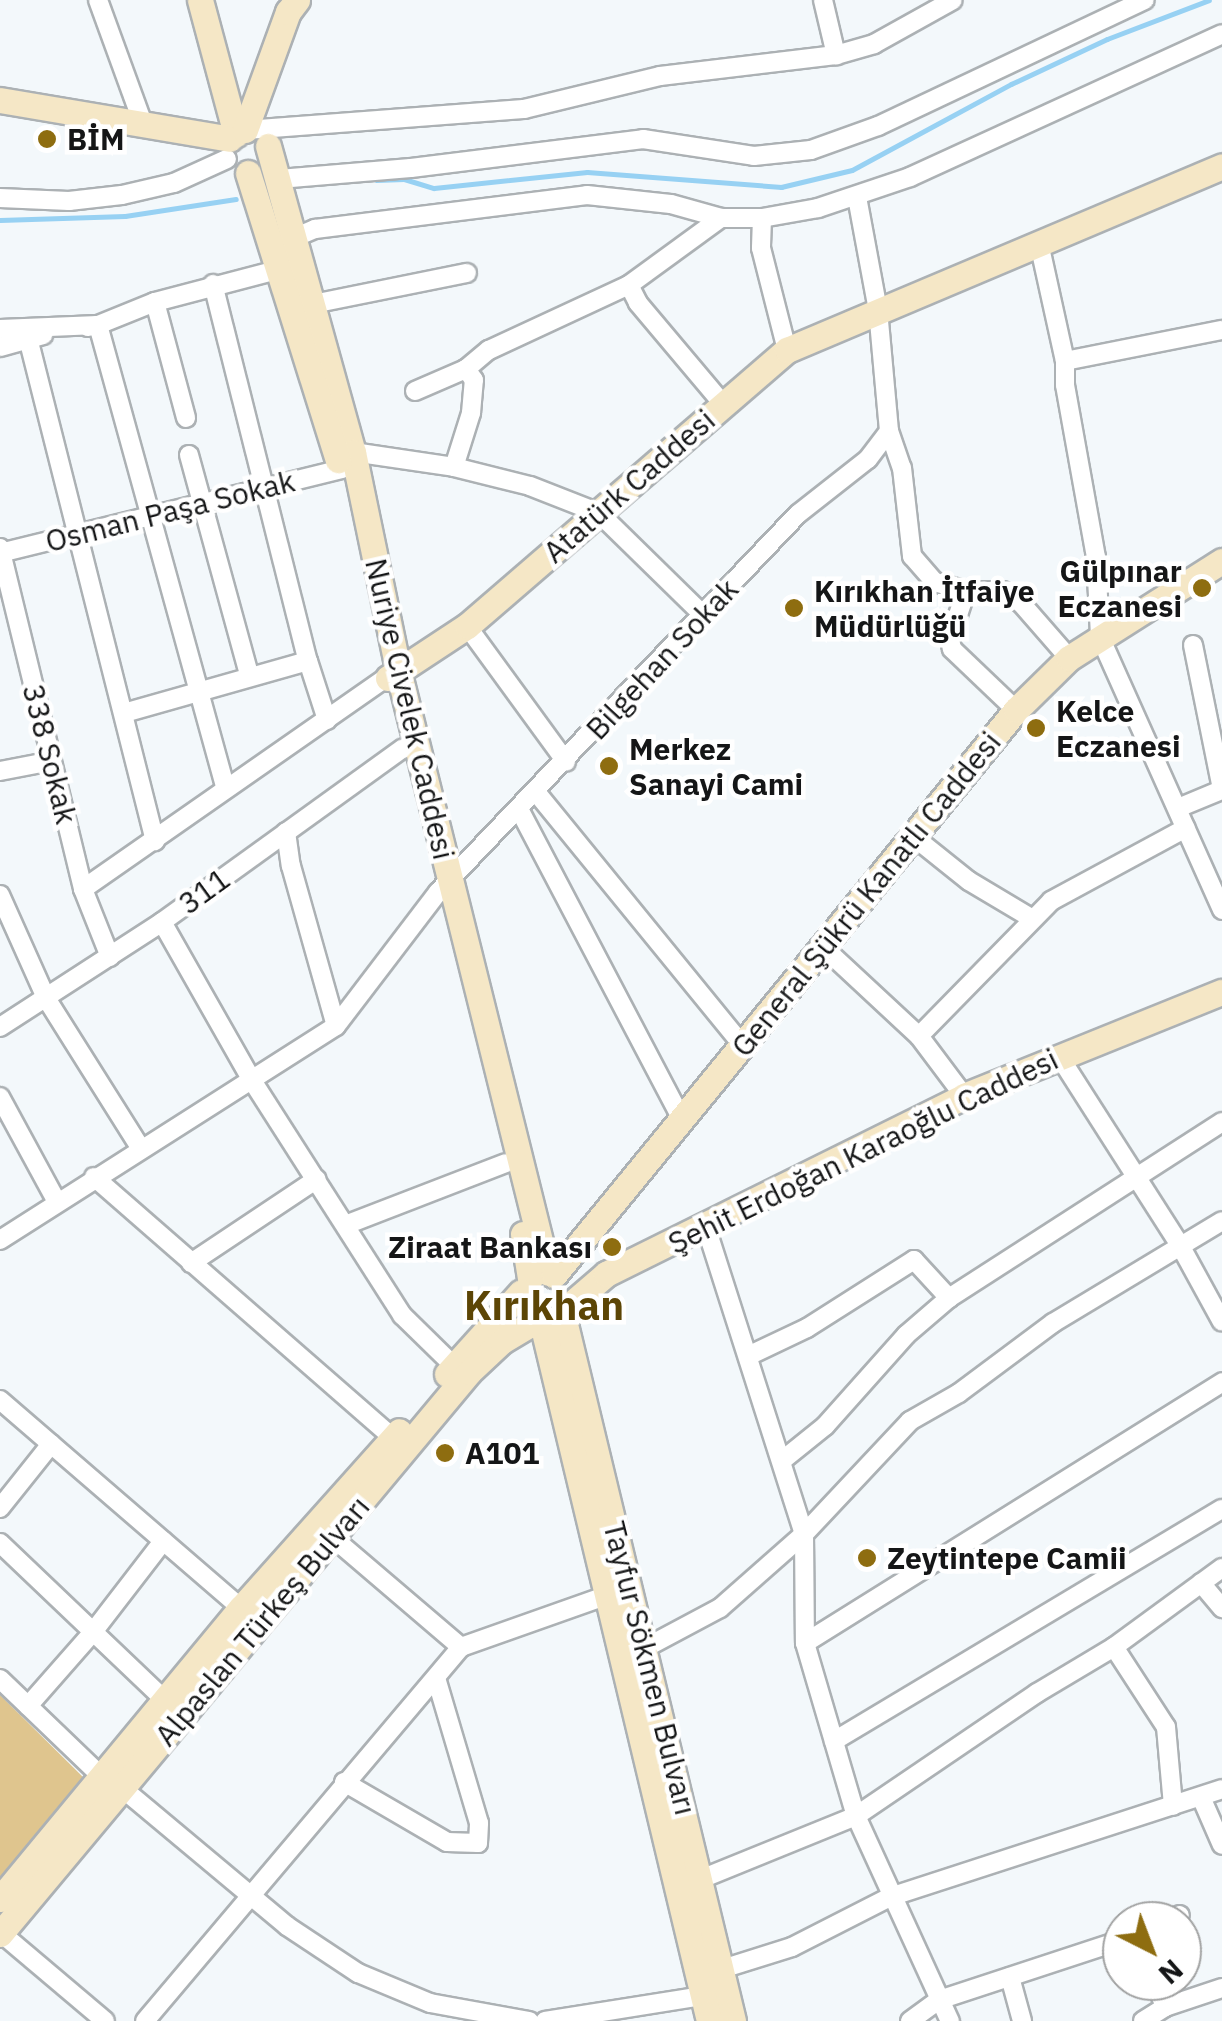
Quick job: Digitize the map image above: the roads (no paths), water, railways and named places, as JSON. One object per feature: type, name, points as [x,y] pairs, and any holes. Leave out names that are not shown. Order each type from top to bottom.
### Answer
[{"type":"main road","points":[[200,0],[235,148]]},
{"type":"main road","points":[[213,0],[235,148]]},
{"type":"main road","points":[[235,148],[288,12],[297,0]]},
{"type":"main road","points":[[0,100],[142,120],[235,148]]},
{"type":"main road","points":[[0,115],[235,148]]},
{"type":"main road","name":"Nuriye Civelek Caddesi","points":[[347,461],[235,148],[260,134],[268,146],[296,237],[347,461],[392,676],[506,1163],[538,1279]]},
{"type":"main road","name":"Atatürk Caddesi","points":[[392,676],[468,626],[788,350],[1222,166]]},
{"type":"main road","name":"General Şükrü Kanatlı Caddesi","points":[[538,1279],[589,1228],[682,1119],[1016,710],[1070,658],[1222,561]]},
{"type":"main road","name":"Nuriye Civelek Caddesi","points":[[392,676],[403,748],[536,1224],[538,1279],[524,1312],[552,1316],[568,1287],[538,1279]]},
{"type":"main road","name":"Şehit Erdoğan Karaoğlu Caddesi","points":[[552,1316],[606,1274],[964,1096],[1222,992]]},
{"type":"main road","points":[[536,1224],[556,1230],[589,1228]]},
{"type":"main road","name":"Alpaslan Türkeş Bulvarı","points":[[1,1934],[166,1701],[242,1608],[454,1366],[538,1279]]},
{"type":"main road","name":"Alpaslan Türkeş Bulvarı","points":[[0,1899],[112,1782],[332,1537],[469,1372],[502,1341],[552,1316]]},
{"type":"main road","name":"Tayfur Sökmen Bulvarı","points":[[552,1316],[608,1595],[706,2008]]},
{"type":"main road","name":"Tayfur Sökmen Bulvarı","points":[[552,1316],[646,1648],[734,2021]]},
{"type":"street","points":[[98,0],[142,120]]},
{"type":"street","points":[[823,0],[836,55]]},
{"type":"street","points":[[0,198],[69,200],[122,196],[174,183],[235,148],[524,109],[660,76],[836,55],[874,44],[953,0]]},
{"type":"street","points":[[278,179],[410,168],[643,139],[754,156],[811,150],[878,126],[1145,0]]},
{"type":"street","points":[[0,347],[98,325],[213,284],[281,269],[296,237],[314,228],[587,195],[671,204],[721,218],[762,218],[857,198],[1222,34]]},
{"type":"street","points":[[857,198],[878,310],[889,431],[902,468],[912,556],[935,582],[966,591],[1002,591],[1012,597],[1070,658]]},
{"type":"street","points":[[415,391],[466,370],[489,350],[630,285],[721,218]]},
{"type":"street","points":[[762,218],[761,248],[788,350]]},
{"type":"street","points":[[1039,243],[1064,361],[1096,557],[1100,637],[1222,910]]},
{"type":"street","points":[[312,304],[466,272]]},
{"type":"street","points":[[213,284],[308,660],[327,720]]},
{"type":"street","points":[[630,285],[647,314],[723,404]]},
{"type":"street","points":[[155,302],[186,418]]},
{"type":"street","points":[[0,329],[98,325]]},
{"type":"street","points":[[98,325],[225,787]]},
{"type":"street","points":[[1064,361],[1222,330]]},
{"type":"street","points":[[28,338],[155,841]]},
{"type":"street","points":[[454,467],[471,413],[474,380],[466,370]]},
{"type":"street","name":"Bilgehan Sokak","points":[[0,1240],[56,1200],[253,1082],[336,1026],[444,886],[798,514],[868,459],[889,431]]},
{"type":"street","points":[[189,455],[248,675]]},
{"type":"street","points":[[347,461],[454,467],[530,486],[599,514],[704,616]]},
{"type":"street","name":"Osman Paşa Sokak","points":[[0,551],[202,502],[347,461]]},
{"type":"street","name":"338 Sokak","points":[[0,551],[83,889],[110,957]]},
{"type":"street","points":[[966,591],[950,639],[952,650],[1016,710]]},
{"type":"street","points":[[468,626],[566,762]]},
{"type":"street","points":[[1178,808],[1220,790],[1193,645]]},
{"type":"street","points":[[124,714],[308,660]]},
{"type":"street","name":"Atatürk Caddesi","points":[[83,889],[155,841],[225,787],[392,676]]},
{"type":"street","name":"311","points":[[0,1026],[162,922],[403,748]]},
{"type":"street","points":[[0,771],[52,762]]},
{"type":"street","points":[[536,792],[743,1046]]},
{"type":"street","points":[[519,809],[682,1119]]},
{"type":"street","points":[[919,1036],[1031,918],[1078,885],[1186,828]]},
{"type":"street","points":[[286,832],[291,866],[336,1026]]},
{"type":"street","points":[[914,837],[970,880],[1031,918]]},
{"type":"street","points":[[0,894],[46,998],[142,1149]]},
{"type":"street","points":[[162,922],[253,1082],[348,1224],[402,1315],[454,1366]]},
{"type":"street","points":[[822,946],[919,1036],[964,1096]]},
{"type":"street","points":[[1059,1056],[1181,1247],[1222,1322]]},
{"type":"street","points":[[0,1096],[56,1200]]},
{"type":"street","points":[[784,1460],[825,1426],[906,1335],[949,1298],[1222,1122]]},
{"type":"street","points":[[348,1224],[506,1163]]},
{"type":"street","points":[[94,1177],[392,1438]]},
{"type":"street","points":[[192,1263],[317,1179]]},
{"type":"street","points":[[646,1648],[720,1608],[804,1534],[910,1420],[959,1393],[1053,1323],[1222,1220]]},
{"type":"street","points":[[706,1227],[784,1460],[804,1534],[805,1643],[856,1816],[950,2021]]},
{"type":"street","points":[[748,1356],[807,1328],[914,1260],[949,1298]]},
{"type":"street","points":[[805,1643],[1222,1382]]},
{"type":"street","points":[[0,1400],[242,1608]]},
{"type":"street","points":[[0,1508],[51,1444]]},
{"type":"street","points":[[834,1741],[1222,1509]]},
{"type":"street","points":[[332,1537],[461,1647]]},
{"type":"street","points":[[28,1706],[93,1632],[163,1541]]},
{"type":"street","points":[[0,1544],[166,1701]]},
{"type":"street","points":[[701,1880],[856,1816],[1037,1693],[1114,1647],[1222,1568]]},
{"type":"street","points":[[1201,1583],[1222,1608]]},
{"type":"street","points":[[144,2021],[461,1647],[608,1595]]},
{"type":"street","points":[[1114,1647],[1166,1727],[1173,1806]]},
{"type":"street","points":[[0,1678],[112,1782],[287,1926],[358,1973],[430,2004],[529,2021]]},
{"type":"street","points":[[344,1782],[447,1842],[478,1843],[480,1823],[436,1678]]},
{"type":"street","points":[[722,1969],[792,1947],[890,1897],[1222,1789]]},
{"type":"street","points":[[1201,1797],[1222,1845]]},
{"type":"street","points":[[1,1934],[105,2021]]},
{"type":"street","points":[[910,2021],[940,2000],[1102,1947]]},
{"type":"street","points":[[1010,1977],[1022,2021]]},
{"type":"street","points":[[1143,2021],[1164,2007],[1222,1988]]},
{"type":"street","points":[[1162,2001],[1164,2007]]},
{"type":"street","points":[[545,2021],[706,2008]]},
{"type":"waterway","points":[[376,180],[404,179],[434,188],[587,172],[781,187],[852,170],[1011,84],[1107,39],[1209,0]]},
{"type":"waterway","points":[[0,220],[125,216],[236,199]]},
{"type":"place","name":"BİM","points":[[47,139]]},
{"type":"place","name":"Gülpınar Eczanesi","points":[[1202,588]]},
{"type":"place","name":"Kırıkhan İtfaiye Müdürlüğü","points":[[794,608]]},
{"type":"place","name":"Kelce Eczanesi","points":[[1036,728]]},
{"type":"place","name":"Merkez Sanayi Cami","points":[[609,766]]},
{"type":"place","name":"Ziraat Bankası","points":[[612,1247]]},
{"type":"place","name":"A101","points":[[445,1453]]},
{"type":"place","name":"Zeytintepe Camii","points":[[867,1558]]},
{"type":"district","name":"Kırıkhan","points":[[544,1305]]}]
